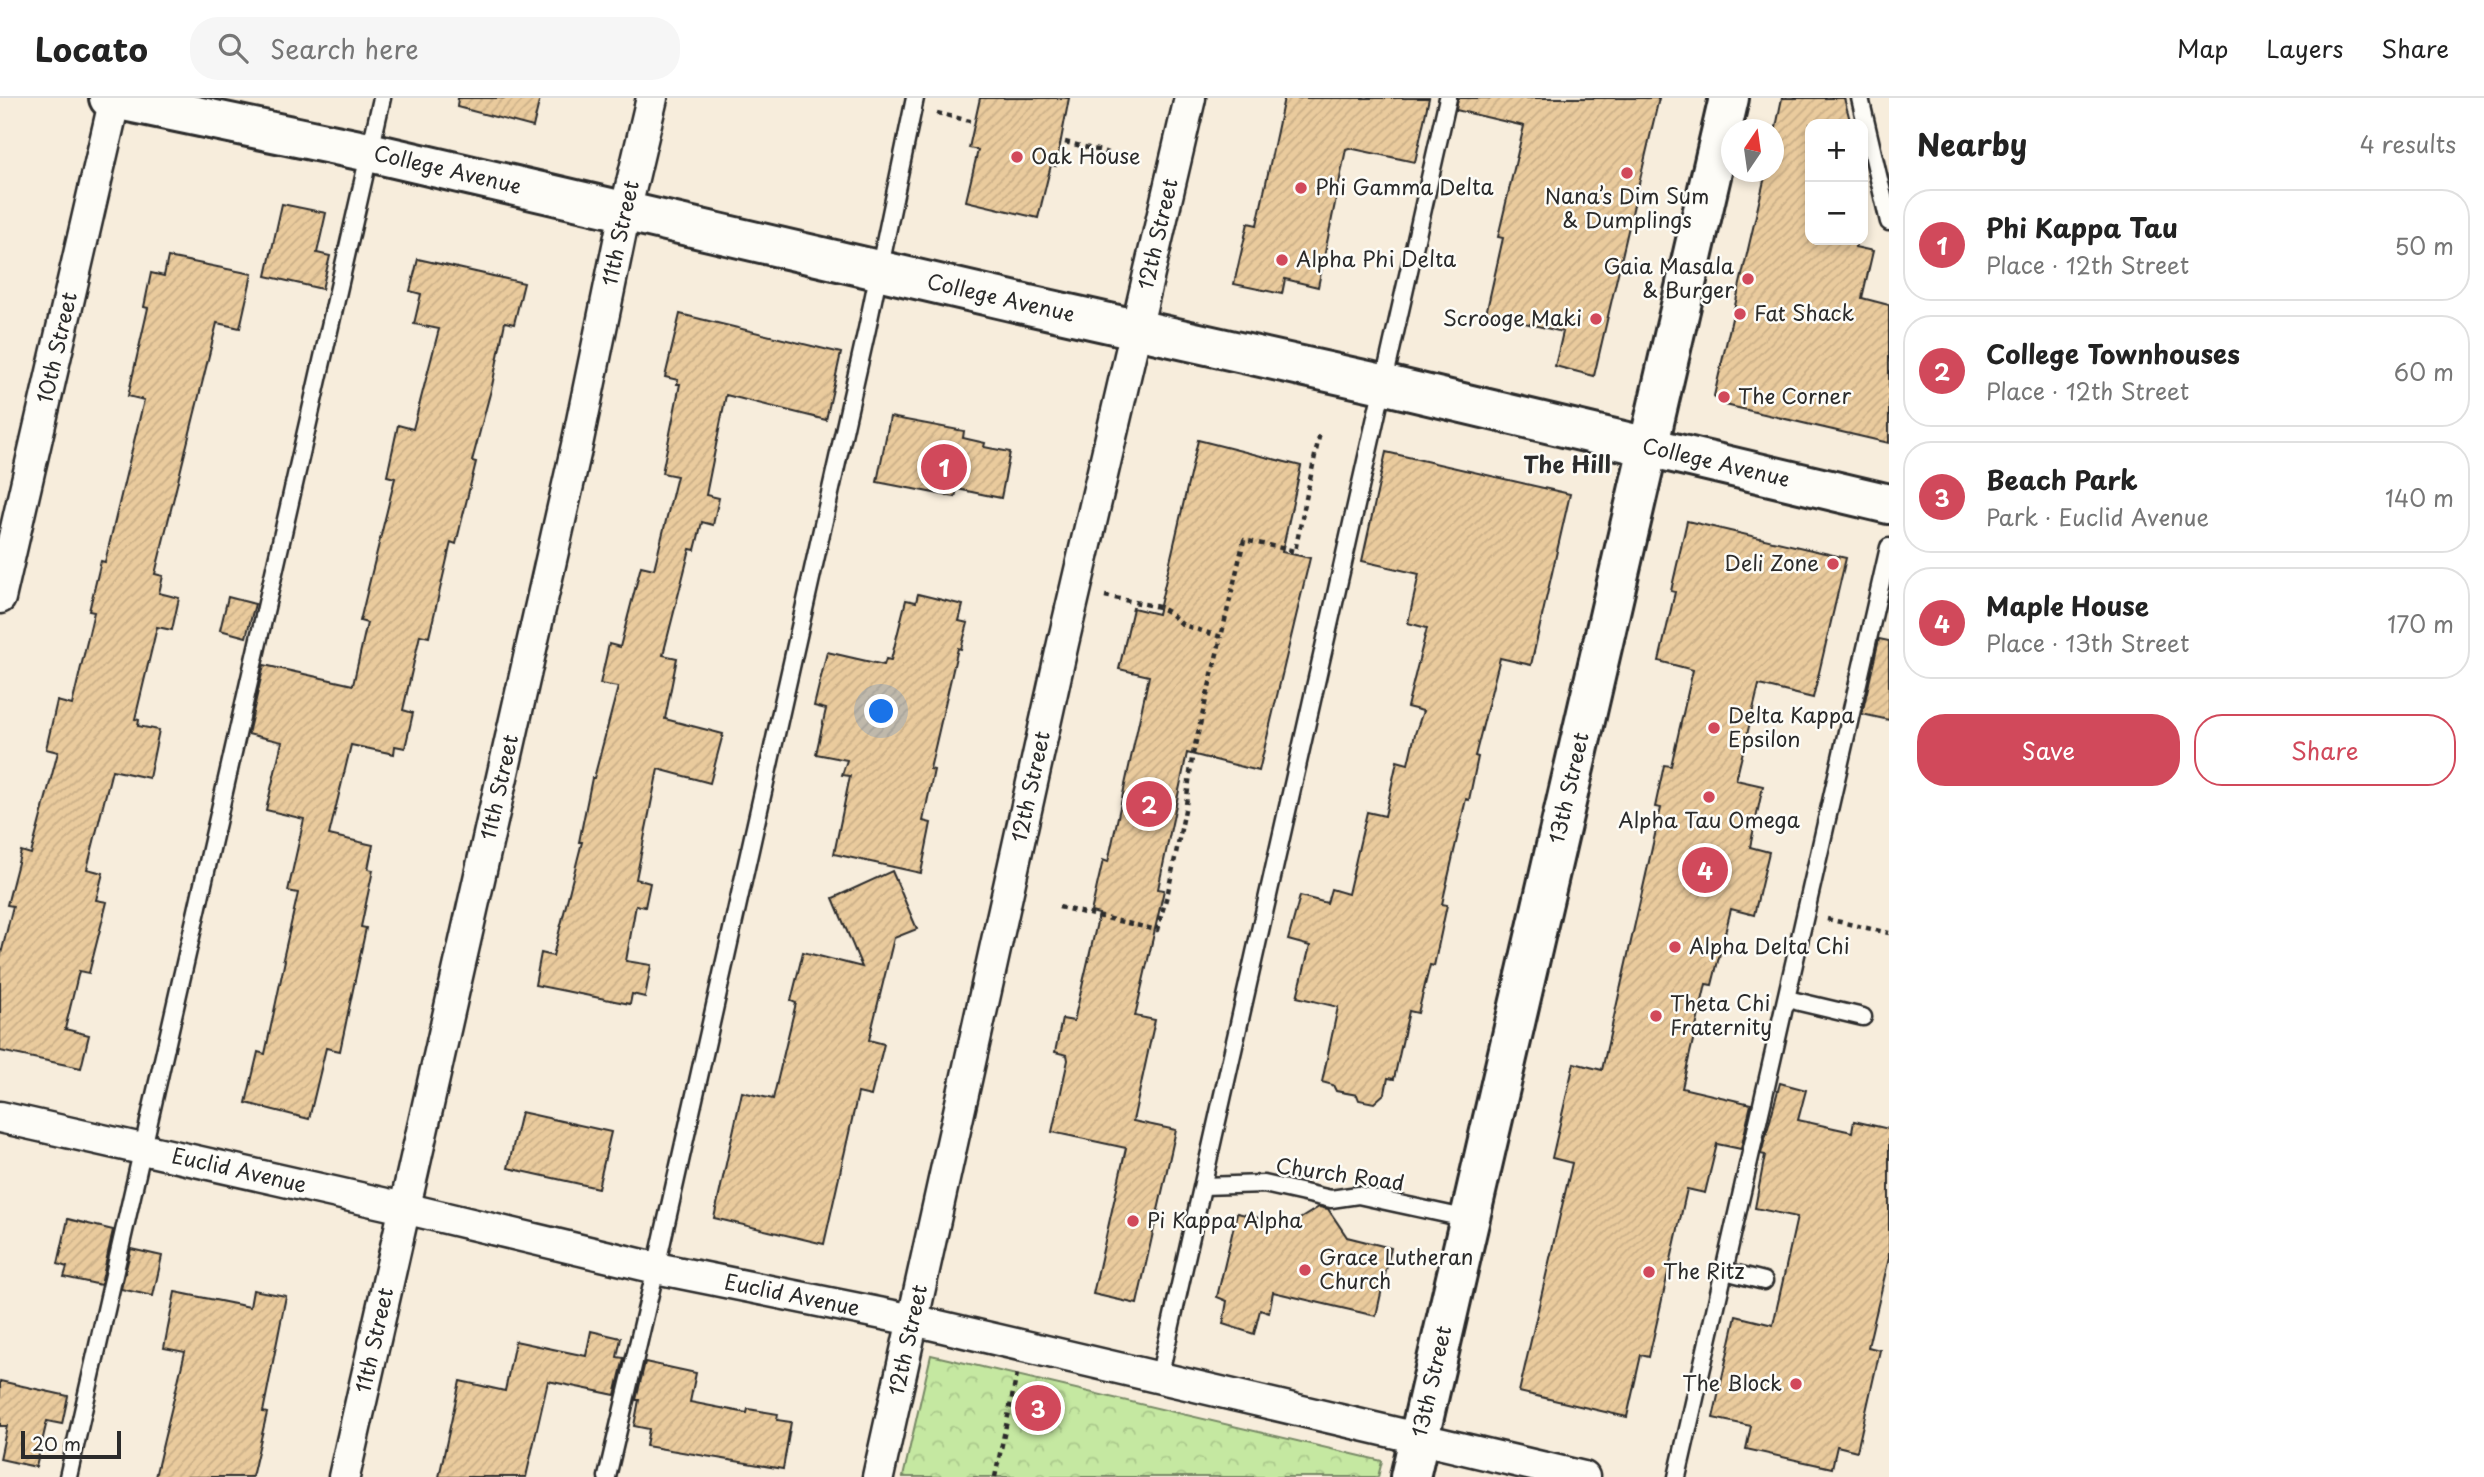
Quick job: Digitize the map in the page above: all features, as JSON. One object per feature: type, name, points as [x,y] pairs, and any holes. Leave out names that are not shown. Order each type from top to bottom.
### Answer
[{"type":"street","name":"College Avenue","points":[[113,98],[369,152],[1382,384],[1889,504]]},
{"type":"street","name":"10th Street","points":[[0,598],[113,98]]},
{"type":"street","name":"11th Street","points":[[344,1477],[577,445],[625,212],[652,98]]},
{"type":"street","name":"12th Street","points":[[878,1477],[1135,329],[1190,98]]},
{"type":"street","name":"13th Street","points":[[1410,1477],[1729,98]]},
{"type":"street","name":"Euclid Avenue","points":[[0,1116],[656,1268],[913,1320],[1584,1477]]},
{"type":"lane","points":[[68,1477],[383,98]]},
{"type":"lane","points":[[1159,1378],[1448,98]]},
{"type":"lane","points":[[1860,98],[1889,222]]},
{"type":"lane","points":[[607,1477],[880,271],[888,220],[914,102]]},
{"type":"lane","points":[[1677,1477],[1889,547]]},
{"type":"lane","points":[[1787,999],[1863,1017]]},
{"type":"lane","name":"Church Road","points":[[1203,1186],[1264,1184],[1331,1199],[1358,1195],[1469,1219]]},
{"type":"lane","points":[[1725,1272],[1764,1281]]},
{"type":"path","points":[[914,102],[970,121]]},
{"type":"path","points":[[1065,142],[1117,155]]},
{"type":"path","points":[[1059,907],[1157,930],[1168,892],[1192,758],[1244,540],[1295,551],[1320,432]]},
{"type":"path","points":[[1103,595],[1159,607],[1183,625],[1221,637]]},
{"type":"path","points":[[1815,916],[1889,933]]},
{"type":"path","points":[[995,1477],[1023,1346]]},
{"type":"green space","points":[[931,1355],[1382,1461],[1378,1477],[903,1477]]},
{"type":"building","points":[[458,98],[540,98],[533,127],[457,107]]},
{"type":"building","name":"Oak House","points":[[980,98],[1069,98],[1056,166],[1051,165],[1038,218],[966,201],[978,150],[969,148]]},
{"type":"building","points":[[1284,98],[1429,98],[1415,162],[1346,149],[1318,287],[1285,279],[1282,294],[1234,284],[1248,223],[1257,225]]},
{"type":"building","points":[[1458,98],[1659,98],[1594,376],[1555,366],[1563,332],[1486,314],[1503,238],[1498,237],[1524,126],[1456,110]]},
{"type":"building","points":[[1782,98],[1844,98],[1850,119],[1805,119],[1805,245],[1856,245],[1873,251],[1862,298],[1889,305],[1889,443],[1721,404],[1714,396],[1764,182],[1784,182],[1784,119],[1778,119]]},
{"type":"building","points":[[282,204],[326,213],[317,253],[330,256],[322,289],[266,276]]},
{"type":"building","points":[[168,257],[252,274],[240,328],[217,323],[155,574],[163,576],[159,593],[179,598],[172,630],[157,627],[135,719],[139,720],[138,726],[159,730],[149,778],[112,770],[87,869],[103,873],[96,900],[107,902],[89,973],[79,971],[65,1029],[89,1035],[81,1068],[0,1051],[0,958],[13,906],[7,905],[21,851],[31,854],[58,752],[46,749],[57,701],[72,705],[94,612],[89,611],[101,561],[105,562],[144,400],[128,396],[148,308],[144,307],[151,273],[164,276]]},
{"type":"building","points":[[418,259],[524,283],[514,324],[505,322],[492,386],[472,461],[476,462],[456,544],[451,542],[429,637],[420,635],[403,710],[413,713],[405,748],[395,746],[394,754],[351,745],[329,835],[373,845],[368,869],[373,870],[361,927],[366,928],[340,1051],[326,1048],[309,1119],[246,1103],[258,1052],[265,1054],[285,960],[283,959],[298,893],[288,891],[304,819],[266,810],[282,742],[248,734],[264,665],[353,685],[367,623],[360,621],[395,478],[387,476],[398,425],[413,429],[439,329],[414,324],[421,294],[410,291]]},
{"type":"building","points":[[680,314],[841,353],[826,420],[726,395],[706,495],[719,498],[713,525],[702,522],[695,550],[690,549],[663,655],[677,658],[665,719],[723,734],[710,783],[658,769],[636,879],[650,883],[645,907],[636,905],[626,961],[651,965],[645,997],[632,994],[630,1004],[535,985],[541,953],[553,956],[582,842],[579,842],[592,778],[618,687],[600,684],[609,644],[620,647],[641,566],[654,569],[677,476],[662,473],[680,384],[677,384],[678,380],[665,377]]},
{"type":"building","points":[[890,417],[964,431],[963,438],[985,443],[984,447],[1010,452],[1001,498],[957,489],[955,497],[877,482]]},
{"type":"building","points":[[1198,440],[1301,466],[1282,552],[1310,558],[1259,771],[1187,753],[1158,889],[1164,890],[1135,1016],[1155,1020],[1133,1121],[1176,1130],[1137,1304],[1093,1294],[1126,1148],[1052,1132],[1068,1060],[1067,1055],[1055,1052],[1062,1019],[1074,1021],[1099,914],[1091,912],[1103,860],[1108,862],[1149,676],[1119,669],[1133,608],[1158,614]]},
{"type":"building","points":[[1386,452],[1570,494],[1531,665],[1500,658],[1475,756],[1478,757],[1469,800],[1466,799],[1442,904],[1447,905],[1434,966],[1430,965],[1418,1013],[1409,1011],[1394,1079],[1388,1078],[1385,1093],[1374,1103],[1359,1100],[1357,1095],[1336,1091],[1333,1085],[1322,1082],[1338,1007],[1297,997],[1310,946],[1288,940],[1300,896],[1327,903],[1331,889],[1348,894],[1367,812],[1385,816],[1397,761],[1408,764],[1423,711],[1407,707],[1427,628],[1408,623],[1419,574],[1362,561]]},
{"type":"building","points":[[1687,521],[1846,558],[1813,698],[1759,685],[1736,780],[1763,786],[1750,847],[1769,852],[1754,915],[1731,909],[1712,985],[1706,984],[1682,1088],[1751,1104],[1741,1149],[1717,1144],[1705,1193],[1687,1189],[1649,1357],[1641,1355],[1627,1417],[1519,1392],[1572,1163],[1552,1158],[1574,1063],[1602,1070],[1661,808],[1655,807],[1664,765],[1671,766],[1693,670],[1659,661],[1675,592],[1671,591]]},
{"type":"building","points":[[918,594],[963,605],[959,621],[968,623],[961,649],[958,648],[930,769],[934,770],[923,821],[931,823],[921,873],[834,854],[850,776],[842,775],[847,760],[816,754],[826,709],[814,706],[827,652],[884,665],[886,659],[891,660],[906,600],[916,602]]},
{"type":"building","points":[[228,597],[255,604],[246,637],[220,630]]},
{"type":"building","points":[[1879,639],[1889,641],[1889,720],[1862,714]]},
{"type":"building","points":[[892,871],[917,929],[894,938],[869,1040],[884,1044],[871,1096],[858,1093],[824,1244],[714,1218],[742,1092],[773,1099],[796,1003],[791,1001],[803,952],[862,967],[833,898]]},
{"type":"building","points":[[1780,1083],[1806,1090],[1798,1120],[1852,1132],[1854,1121],[1889,1129],[1889,1258],[1868,1347],[1880,1350],[1857,1451],[1837,1446],[1832,1468],[1746,1449],[1751,1426],[1713,1418],[1736,1316],[1773,1325],[1797,1217],[1755,1208],[1765,1155],[1761,1154]]},
{"type":"building","points":[[521,1112],[611,1132],[598,1188],[508,1168]]},
{"type":"building","name":"Grace Lutheran Church","points":[[1319,1207],[1328,1209],[1347,1237],[1391,1248],[1376,1316],[1273,1292],[1269,1313],[1260,1310],[1254,1334],[1223,1324],[1227,1301],[1217,1297],[1237,1213],[1290,1225]]},
{"type":"building","points":[[68,1219],[113,1230],[101,1285],[64,1277],[67,1267],[58,1264]]},
{"type":"building","points":[[131,1249],[162,1256],[153,1296],[121,1289]]},
{"type":"building","points":[[253,1290],[286,1296],[263,1412],[267,1413],[252,1477],[155,1477],[185,1352],[164,1348],[175,1292],[250,1307]]},
{"type":"building","points":[[591,1331],[621,1338],[617,1357],[624,1358],[615,1395],[548,1381],[526,1477],[439,1477],[460,1381],[505,1391],[515,1341],[586,1356]]},
{"type":"building","points":[[645,1362],[696,1373],[690,1402],[747,1413],[748,1409],[778,1414],[777,1420],[791,1422],[783,1469],[646,1446],[649,1429],[634,1426],[639,1400],[636,1400]]},
{"type":"building","points":[[0,1381],[68,1396],[62,1424],[47,1421],[36,1467],[0,1459],[7,1426],[0,1426]]},
{"type":"place","name":"Oak House","points":[[1017,157]]},
{"type":"place","name":"Nana’s Dim Sum & Dumplings","points":[[1627,173]]},
{"type":"place","name":"Phi Gamma Delta","points":[[1301,188]]},
{"type":"place","name":"Alpha Phi Delta","points":[[1282,260]]},
{"type":"place","name":"Gaia Masala & Burger","points":[[1748,279]]},
{"type":"place","name":"Fat Shack","points":[[1740,314]]},
{"type":"place","name":"Scrooge Maki","points":[[1596,319]]},
{"type":"place","name":"The Corner","points":[[1724,397]]},
{"type":"place","name":"Phi Kappa Tau","points":[[944,467]]},
{"type":"place","name":"Deli Zone","points":[[1833,564]]},
{"type":"place","name":"Delta Kappa Epsilon","points":[[1714,728]]},
{"type":"place","name":"Alpha Tau Omega","points":[[1709,797]]},
{"type":"place","name":"College Townhouses","points":[[1149,804]]},
{"type":"place","name":"Maple House","points":[[1705,870]]},
{"type":"place","name":"Alpha Delta Chi","points":[[1675,947]]},
{"type":"place","name":"Theta Chi Fraternity","points":[[1656,1016]]},
{"type":"place","name":"Pi Kappa Alpha","points":[[1133,1221]]},
{"type":"place","name":"Grace Lutheran Church","points":[[1305,1270]]},
{"type":"place","name":"The Ritz","points":[[1649,1272]]},
{"type":"place","name":"The Block","points":[[1796,1384]]},
{"type":"place","name":"Beach Park","points":[[1038,1408]]},
{"type":"district","name":"The Hill","points":[[1567,465]]}]
